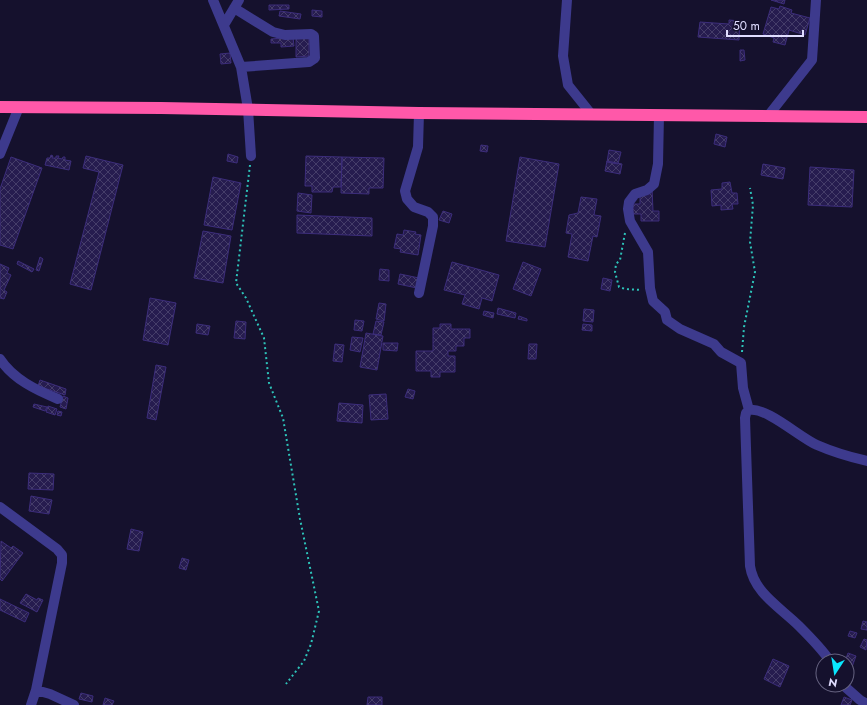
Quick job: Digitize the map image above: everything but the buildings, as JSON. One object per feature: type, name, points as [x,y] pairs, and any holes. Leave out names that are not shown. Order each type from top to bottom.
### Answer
[{"type":"highway","points":[[0,107],[248,109],[592,115],[867,116]]},
{"type":"street","points":[[213,0],[241,67],[248,109],[251,156]]},
{"type":"street","points":[[568,0],[563,56],[568,85],[592,115]]},
{"type":"street","points":[[768,116],[812,60],[816,0]]},
{"type":"street","points":[[224,25],[236,4],[273,32],[285,35],[311,34],[314,36],[315,58],[309,62],[241,67]]},
{"type":"street","points":[[0,154],[19,107]]},
{"type":"street","points":[[419,113],[418,147],[405,191],[407,200],[414,207],[428,212],[433,217],[433,226],[419,294]]},
{"type":"street","points":[[659,115],[658,164],[654,184],[647,190],[635,194],[629,202],[628,209],[630,221],[648,252],[653,301],[665,312],[667,320],[680,329],[714,344],[721,352],[741,363],[743,388],[749,410]]},
{"type":"street","points":[[0,359],[3,364],[24,383],[39,392],[58,399]]},
{"type":"street","points":[[823,653],[798,625],[777,608],[757,585],[752,576],[750,566],[746,413],[749,410],[754,409],[762,411],[772,416],[803,438],[850,457],[867,462]]},
{"type":"street","points":[[0,507],[57,549],[62,555],[62,563],[36,690],[31,705]]},
{"type":"street","points":[[36,690],[50,694],[74,705]]},
{"type":"street","points":[[852,693],[867,704]]},
{"type":"path","points":[[251,156],[236,283],[246,298],[264,338],[269,383],[283,418],[300,519],[319,611],[311,644],[304,661],[286,684]]},
{"type":"path","points":[[741,363],[744,327],[755,272],[750,242],[753,205],[750,188]]},
{"type":"path","points":[[630,221],[627,225],[620,260],[616,264],[615,272],[619,287],[625,289],[651,291]]}]
